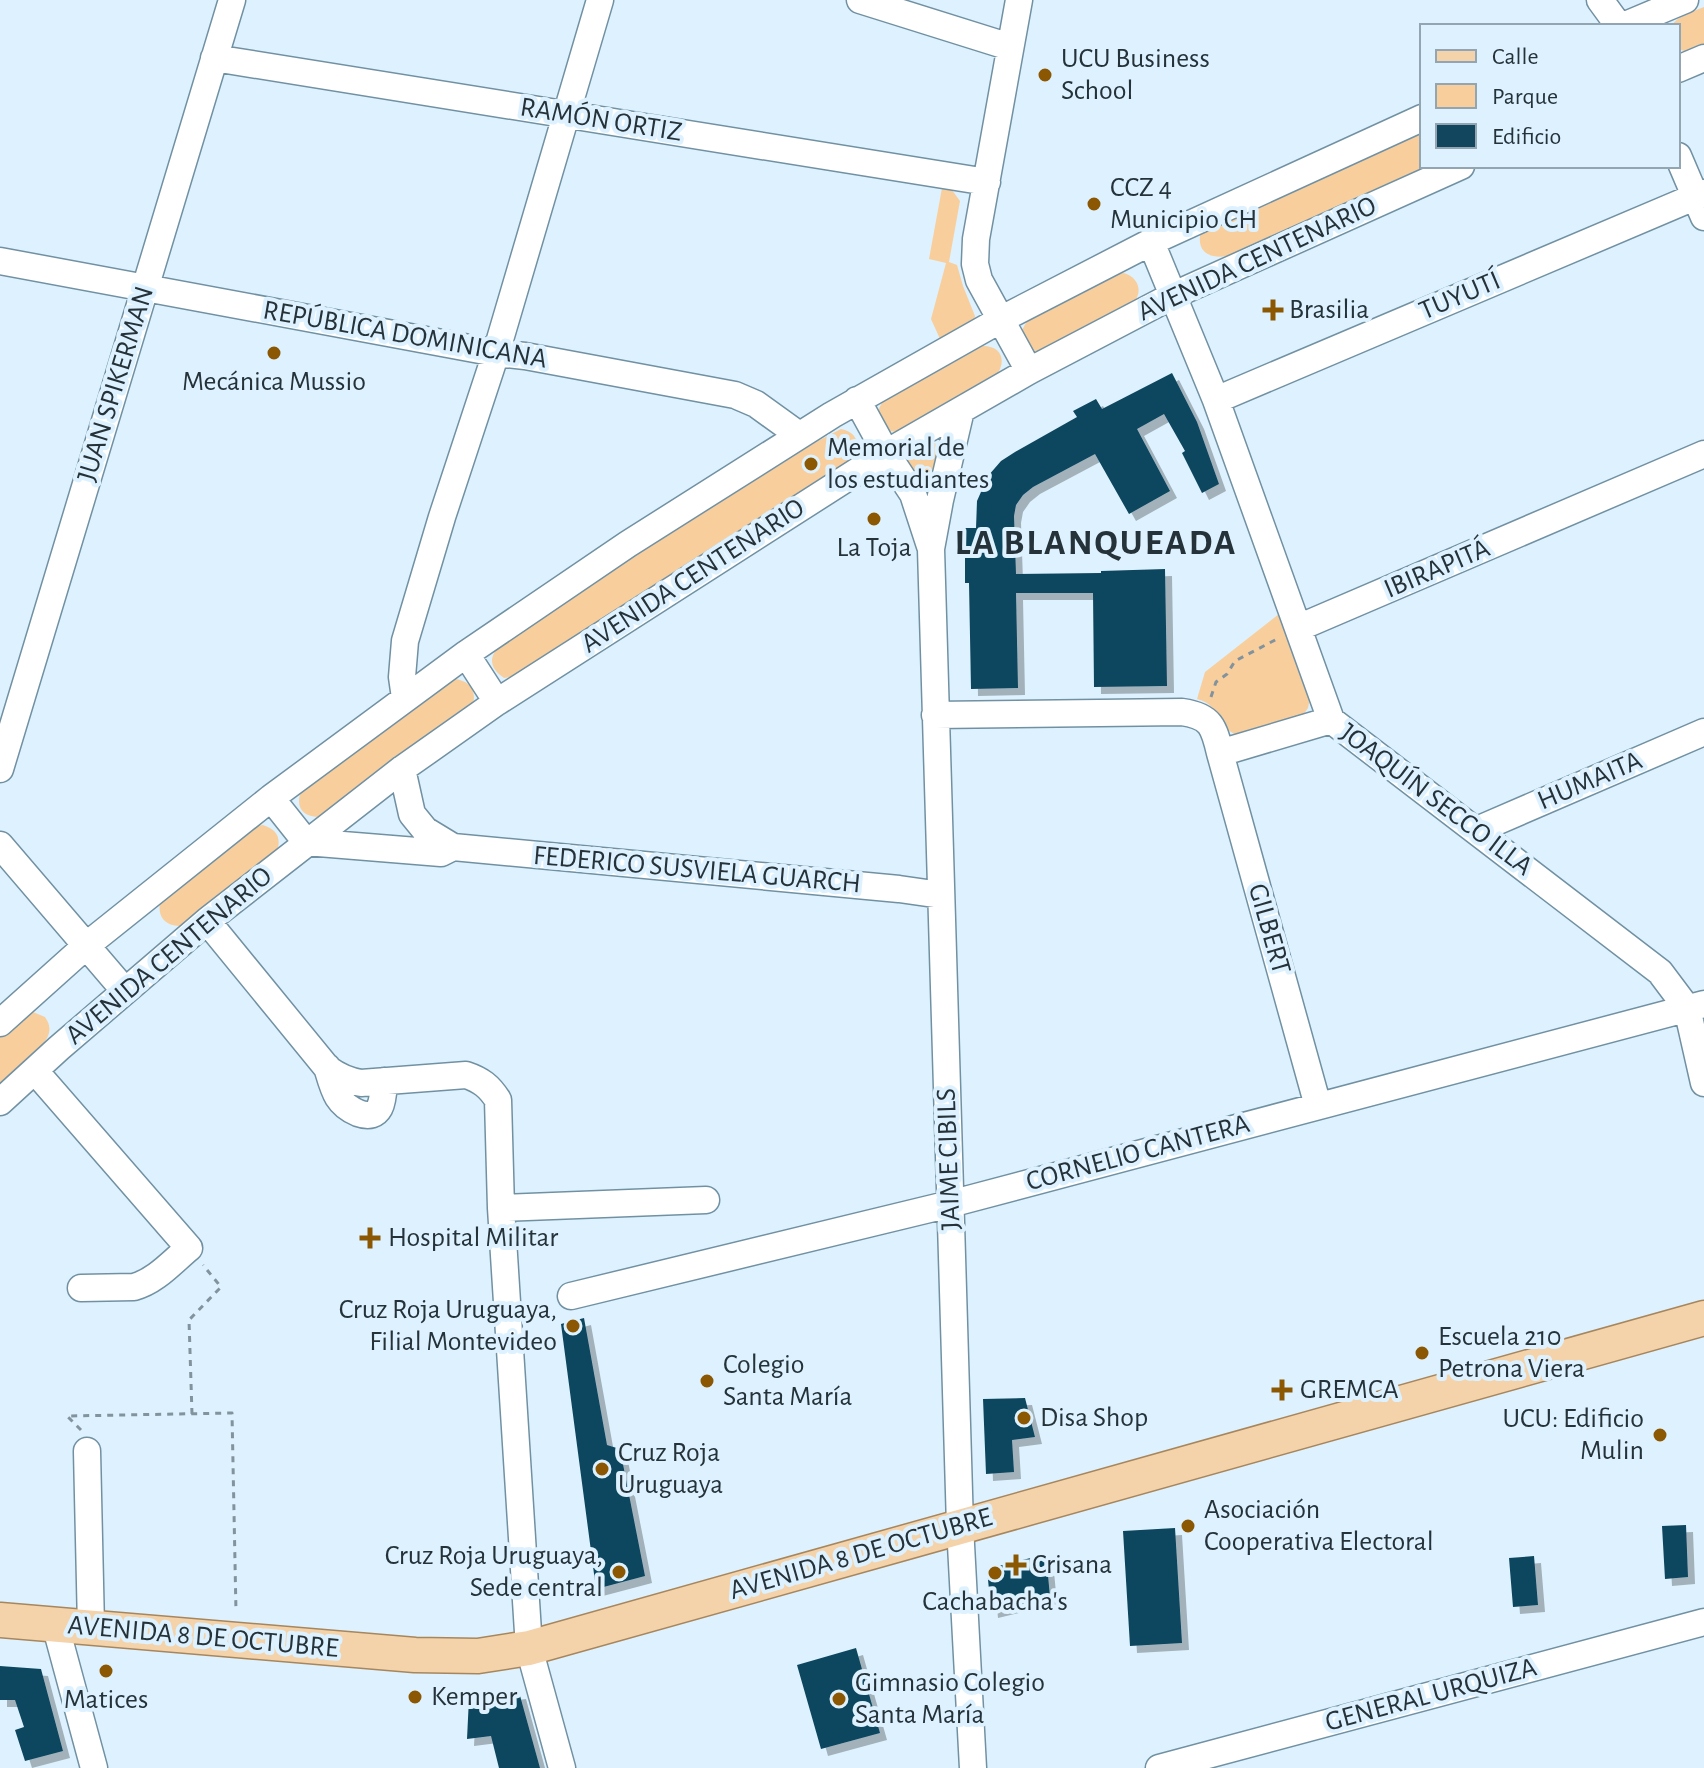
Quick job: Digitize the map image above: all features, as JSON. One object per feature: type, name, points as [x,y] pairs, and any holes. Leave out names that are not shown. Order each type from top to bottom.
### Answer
[{"type":"main road","name":"AVENIDA 8 DE OCTUBRE","points":[[0,1620],[415,1655],[478,1656],[529,1648],[1704,1318]]},
{"type":"street","name":"JUAN SPIKERMAN","points":[[0,769],[232,0]]},
{"type":"street","points":[[405,698],[402,677],[405,641],[496,353],[600,0]]},
{"type":"street","points":[[860,0],[1010,47]]},
{"type":"street","points":[[1019,0],[976,239],[975,264],[979,280],[1029,371]]},
{"type":"street","points":[[1600,0],[1619,24]]},
{"type":"street","points":[[1626,24],[1685,0]]},
{"type":"street","name":"RAMÓN ORTIZ","points":[[214,58],[987,182]]},
{"type":"street","points":[[1680,68],[1704,58]]},
{"type":"street","name":"AVENIDA CENTENARIO","points":[[0,1023],[87,945],[271,798],[405,698],[628,544],[799,435],[1000,320],[1151,242],[1420,119]]},
{"type":"street","points":[[1680,160],[1701,202]]},
{"type":"street","name":"AVENIDA CENTENARIO","points":[[0,1102],[207,921],[402,769],[497,702],[886,453],[1029,371],[1174,295],[1457,168]]},
{"type":"street","name":"TUYUTÍ","points":[[1216,400],[1701,202]]},
{"type":"street","name":"JOAQUÍN SECCO ILLA","points":[[1151,242],[1216,400],[1331,720],[1660,972],[1695,1006],[1704,1083]]},
{"type":"street","name":"REPÚBLICA DOMINICANA","points":[[0,261],[735,395],[756,404],[799,435]]},
{"type":"street","name":"JAIME CIBILS","points":[[857,400],[913,494],[931,549]]},
{"type":"street","name":"JAIME CIBILS","points":[[961,410],[931,549],[960,1526],[973,1768]]},
{"type":"street","name":"IBIRAPITÁ","points":[[1298,628],[1704,454]]},
{"type":"street","points":[[466,654],[497,702]]},
{"type":"street","points":[[935,715],[1194,713],[1213,728],[1220,753],[1331,720]]},
{"type":"street","name":"HUMAITA","points":[[1477,830],[1704,732]]},
{"type":"street","name":"GILBERT","points":[[1220,753],[1318,1106]]},
{"type":"street","name":"FEDERICO SUSVIELA GUARCH","points":[[402,769],[412,814],[425,830],[453,847],[941,895]]},
{"type":"street","points":[[271,798],[306,842]]},
{"type":"street","name":"FEDERICO SUSVIELA GUARCH","points":[[306,842],[441,853],[453,847]]},
{"type":"street","points":[[0,845],[125,991]]},
{"type":"street","points":[[207,921],[327,1067],[337,1096],[345,1105],[364,1115],[372,1115],[383,1101],[384,1081],[466,1075],[489,1087],[498,1100],[501,1208],[529,1648],[562,1768]]},
{"type":"street","name":"CORNELIO CANTERA","points":[[571,1296],[950,1204],[1695,1006]]},
{"type":"street","points":[[35,1071],[189,1248],[141,1285],[81,1288]]},
{"type":"street","points":[[501,1208],[706,1200]]},
{"type":"street","points":[[87,1451],[91,1627]]},
{"type":"street","name":"GENERAL URQUIZA","points":[[1159,1768],[1704,1622]]},
{"type":"street","points":[[55,1624],[94,1768]]},
{"type":"path","points":[[1194,713],[1212,695],[1216,682],[1227,674],[1235,661],[1298,628]]},
{"type":"path","points":[[189,1248],[221,1287],[189,1320],[192,1414]]},
{"type":"path","points":[[87,1451],[88,1437],[67,1416],[232,1413],[236,1639]]},
{"type":"green space","points":[[1704,7],[1704,46],[1686,52],[1680,49],[1680,24],[1672,24],[1682,16]]},
{"type":"green space","points":[[1420,131],[1420,168],[1425,168],[1232,255],[1218,257],[1207,254],[1200,245],[1201,231]]},
{"type":"green space","points":[[942,188],[952,190],[960,201],[949,262],[957,265],[975,316],[974,321],[940,339],[931,319],[946,263],[929,259]]},
{"type":"green space","points":[[1124,273],[1137,284],[1135,301],[1038,352],[1028,348],[1021,332],[1027,321],[1116,274]]},
{"type":"green space","points":[[983,346],[995,349],[1001,356],[1001,366],[995,377],[899,432],[888,431],[879,417],[883,401]]},
{"type":"green space","points":[[841,429],[856,438],[856,456],[516,676],[504,678],[496,671],[492,659],[500,646],[635,555]]},
{"type":"green space","points":[[935,443],[938,450],[930,538],[905,462]]},
{"type":"green space","points":[[1279,614],[1310,698],[1308,708],[1301,718],[1241,736],[1227,729],[1212,707],[1197,699],[1205,672]]},
{"type":"green space","points":[[454,679],[470,686],[474,694],[473,704],[320,817],[302,810],[299,802],[301,791]]},
{"type":"green space","points":[[263,825],[277,836],[279,844],[276,854],[184,926],[174,925],[162,918],[160,903],[255,826]]},
{"type":"green space","points":[[33,1012],[45,1017],[48,1036],[34,1054],[0,1083],[0,1035],[25,1014]]},
{"type":"building","points":[[1172,373],[1197,422],[1219,484],[1202,493],[1182,453],[1185,451],[1164,414],[1137,429],[1170,491],[1129,514],[1095,454],[1033,487],[1016,505],[1014,516],[1016,574],[1165,569],[1167,686],[1094,687],[1093,593],[1016,593],[1018,688],[971,689],[965,528],[976,528],[977,501],[988,476],[1001,461],[1077,417],[1073,411],[1096,399],[1102,409]]},
{"type":"building","name":"Cruz Roja Uruguaya","points":[[584,1318],[607,1445],[620,1449],[645,1576],[596,1589],[561,1324]]},
{"type":"building","points":[[1025,1398],[1035,1437],[1012,1440],[1014,1472],[986,1474],[983,1399]]},
{"type":"building","points":[[1686,1525],[1688,1577],[1665,1579],[1662,1526]]},
{"type":"building","points":[[1175,1528],[1182,1643],[1130,1646],[1123,1531]]},
{"type":"building","points":[[1046,1554],[1050,1597],[991,1611],[987,1569]]},
{"type":"building","points":[[1534,1556],[1538,1605],[1513,1607],[1509,1558]]},
{"type":"building","name":"Gimnasio Colegio Santa María","points":[[856,1648],[880,1733],[821,1749],[797,1665]]},
{"type":"building","points":[[0,1666],[41,1669],[63,1751],[25,1761],[15,1730],[24,1727],[15,1700],[0,1700]]},
{"type":"building","points":[[519,1692],[540,1768],[499,1768],[491,1736],[467,1739],[469,1698]]},
{"type":"place","name":"UCU Business School","points":[[1045,75]]},
{"type":"place","name":"CCZ 4 Municipio CH","points":[[1094,204]]},
{"type":"place","name":"Brasilia","points":[[1273,310]]},
{"type":"place","name":"Mecánica Mussio","points":[[274,353]]},
{"type":"place","name":"Memorial de los estudiantes","points":[[811,464]]},
{"type":"place","name":"La Toja","points":[[874,519]]},
{"type":"place","name":"Hospital Militar","points":[[370,1238]]},
{"type":"place","name":"Cruz Roja Uruguaya, Filial Montevideo","points":[[573,1326]]},
{"type":"place","name":"Escuela 210 Petrona Viera","points":[[1422,1353]]},
{"type":"place","name":"Colegio Santa María","points":[[707,1381]]},
{"type":"place","name":"GREMCA","points":[[1282,1390]]},
{"type":"place","name":"Disa Shop","points":[[1024,1418]]},
{"type":"place","name":"UCU: Edificio Mulin","points":[[1660,1435]]},
{"type":"place","name":"Cruz Roja Uruguaya","points":[[602,1469]]},
{"type":"place","name":"Asociación Cooperativa Electoral","points":[[1188,1526]]},
{"type":"place","name":"Crisana","points":[[1016,1565]]},
{"type":"place","name":"Cruz Roja Uruguaya, Sede central","points":[[619,1572]]},
{"type":"place","name":"Cachabacha's","points":[[995,1573]]},
{"type":"place","name":"Matices","points":[[106,1671]]},
{"type":"place","name":"Kemper","points":[[415,1697]]},
{"type":"place","name":"Gimnasio Colegio Santa María","points":[[839,1699]]},
{"type":"district","name":"LA BLANQUEADA","points":[[1096,543]]}]
